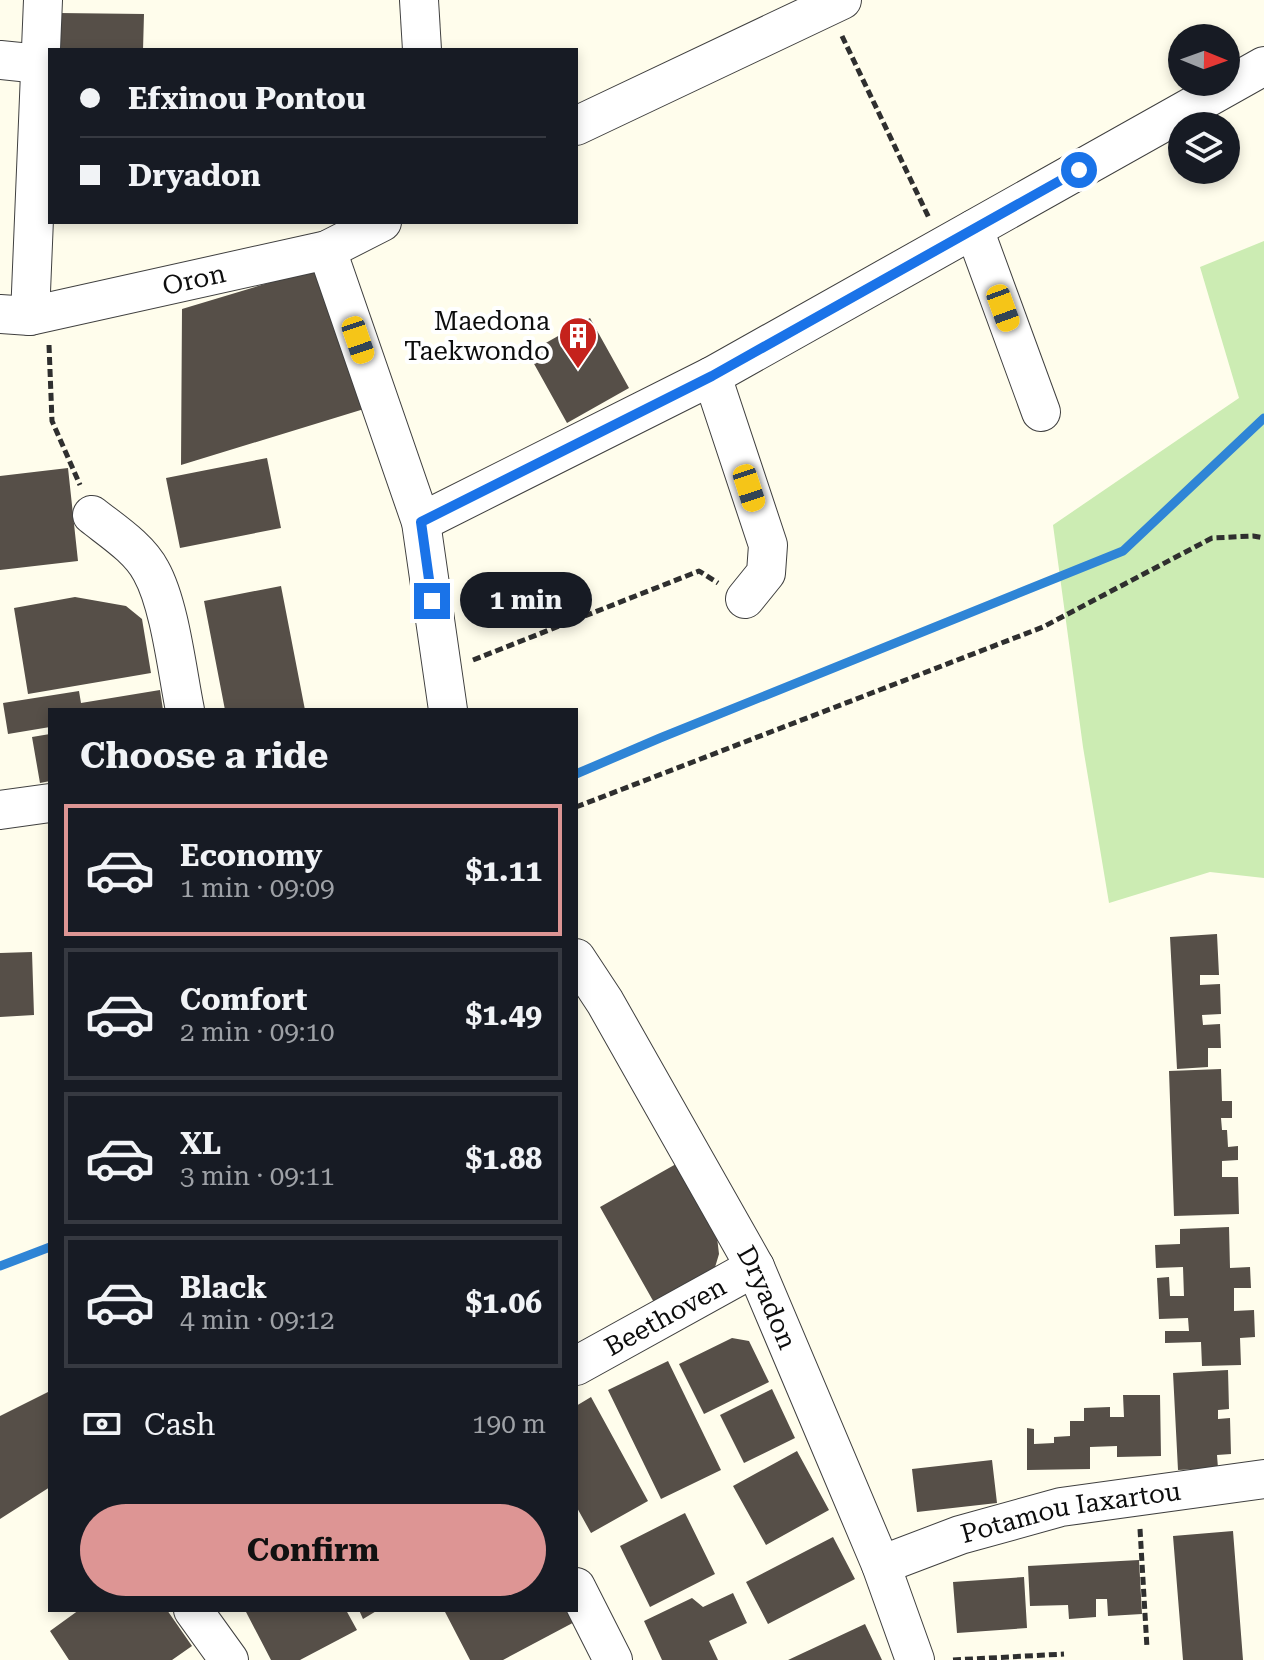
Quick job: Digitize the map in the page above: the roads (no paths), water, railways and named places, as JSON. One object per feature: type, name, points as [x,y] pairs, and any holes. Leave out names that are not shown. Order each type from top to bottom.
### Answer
[{"type":"street","points":[[26,314],[43,0]]},
{"type":"street","points":[[419,0],[422,48]]},
{"type":"street","points":[[578,125],[814,6]]},
{"type":"street","points":[[0,60],[40,64]]},
{"type":"street","points":[[421,522],[712,376],[1264,66]]},
{"type":"street","name":"Oron","points":[[26,314],[327,250],[378,224]]},
{"type":"street","points":[[958,238],[1041,412]]},
{"type":"street","points":[[327,250],[421,522],[448,708]]},
{"type":"street","points":[[712,376],[768,545],[766,573],[745,599]]},
{"type":"street","points":[[92,515],[126,542],[151,570],[164,606],[185,708]]},
{"type":"street","points":[[0,810],[48,803]]},
{"type":"street","name":"Dryadon","points":[[578,961],[605,1002],[755,1267],[881,1565],[915,1660]]},
{"type":"street","name":"Beethoven","points":[[578,1365],[755,1267]]},
{"type":"street","name":"Potamou Iaxartou","points":[[881,1565],[960,1535],[1061,1507],[1264,1479]]},
{"type":"street","points":[[578,1591],[613,1660]]},
{"type":"street","points":[[194,1612],[229,1660]]},
{"type":"waterway","points":[[578,773],[1123,551],[1264,418]]},
{"type":"waterway","points":[[0,1266],[48,1248]]},
{"type":"place","name":"Maedona Taekwondo","points":[[578,370]]}]
